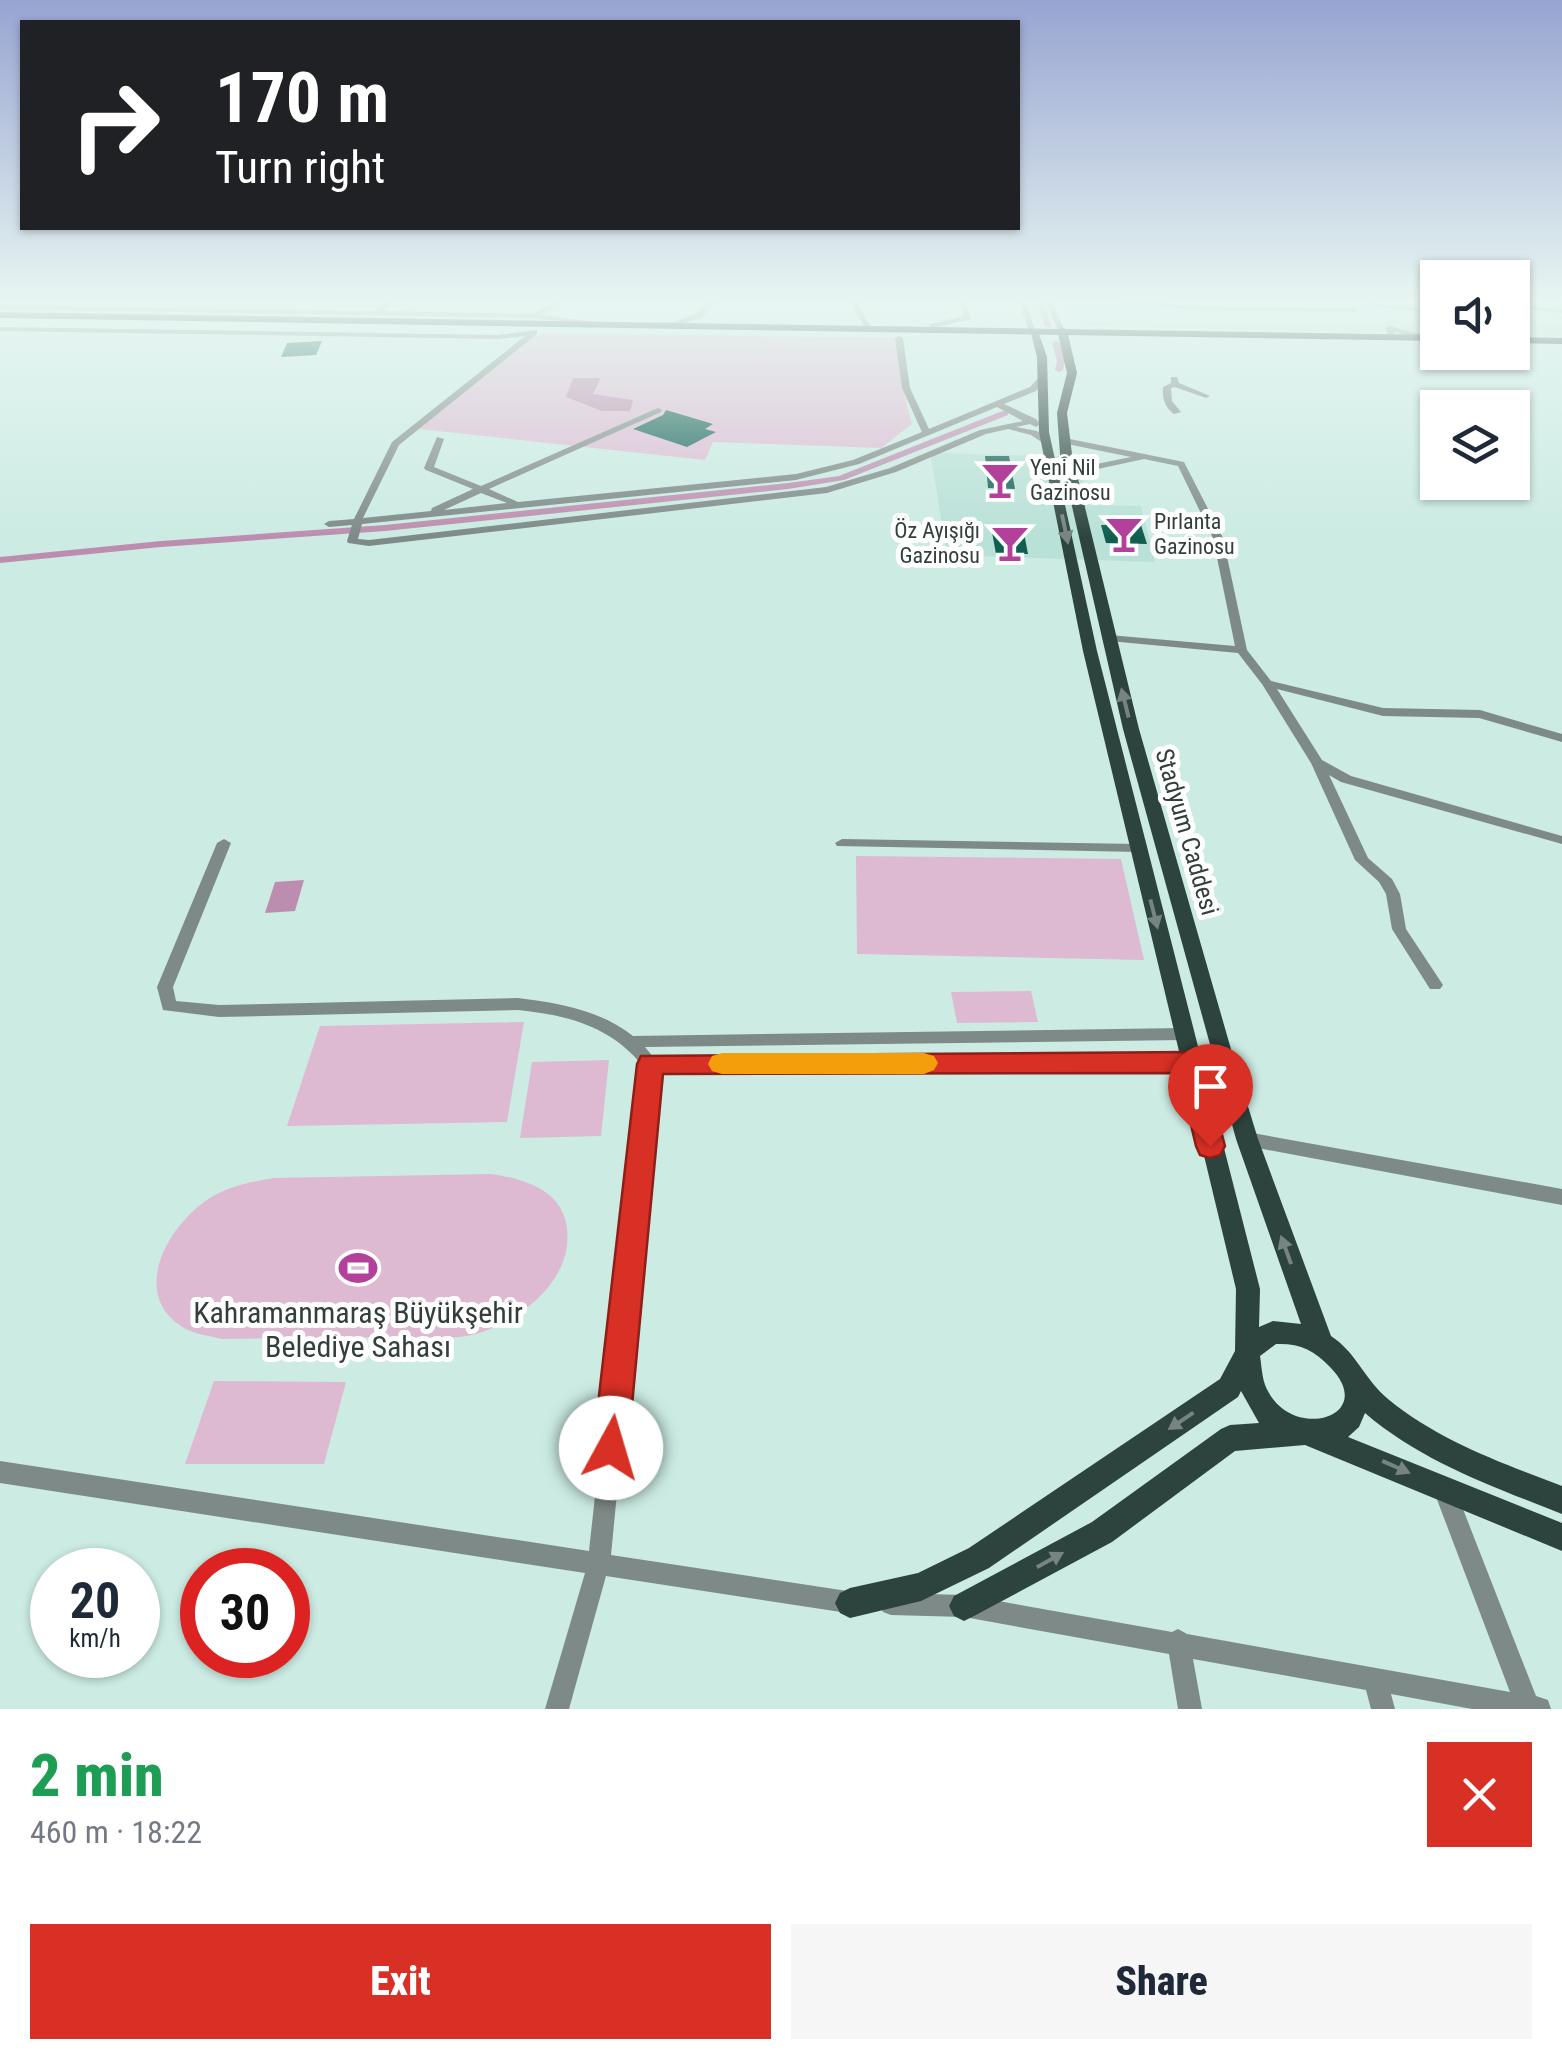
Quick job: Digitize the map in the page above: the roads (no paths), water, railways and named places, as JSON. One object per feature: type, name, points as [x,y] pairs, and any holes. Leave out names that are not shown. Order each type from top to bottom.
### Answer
[{"type":"main road","name":"Stadyum Caddesi","points":[[1044,379],[1047,434],[1090,652],[1248,1289],[1248,1354]]},
{"type":"main road","name":"Stadyum Caddesi","points":[[1047,434],[1062,413],[1069,379]]},
{"type":"main road","name":"Stadyum Caddesi","points":[[1047,434],[1070,472],[1131,729],[1247,1139],[1320,1341]]},
{"type":"main road","points":[[1139,851],[1149,865],[1170,862]]},
{"type":"main road","points":[[1181,1026],[1194,1028],[1215,1023]]},
{"type":"main road","points":[[1191,1069],[1206,1068],[1229,1077]]},
{"type":"main road","points":[[850,1603],[920,1587],[979,1558],[1229,1388],[1256,1342],[1283,1332],[1320,1341],[1349,1369],[1356,1386],[1357,1404],[1351,1418],[1338,1428],[1230,1438],[1102,1532],[964,1606]]},
{"type":"main road","points":[[1248,1354],[1246,1368],[1256,1399],[1270,1414],[1305,1432],[1562,1537]]},
{"type":"main road","points":[[1356,1386],[1382,1414],[1457,1458],[1562,1500]]},
{"type":"street","points":[[476,379],[395,444],[350,538],[355,542],[432,538],[780,498],[848,486],[1001,429],[1047,434],[1181,464],[1218,538],[1241,650],[1317,762],[1362,860],[1385,879],[1393,894],[1400,930],[1435,985]]},
{"type":"street","points":[[905,379],[927,433]]},
{"type":"street","points":[[329,524],[771,480],[856,462],[1033,390],[1041,379]]},
{"type":"street","points":[[1177,412],[1169,406],[1166,396],[1167,387],[1174,381],[1206,396]]},
{"type":"street","points":[[997,404],[1047,434]]},
{"type":"street","points":[[423,515],[658,410]]},
{"type":"street","points":[[1001,429],[1047,434]]},
{"type":"street","points":[[440,439],[429,468],[519,506]]},
{"type":"street","points":[[1070,472],[1151,455]]},
{"type":"street","points":[[771,480],[780,498]]},
{"type":"street","points":[[1109,638],[1241,650]]},
{"type":"street","points":[[1267,683],[1383,712],[1480,714],[1562,738]]},
{"type":"street","points":[[1317,762],[1346,778],[1562,840]]},
{"type":"street","points":[[224,843],[165,987],[169,1006],[219,1010],[518,1004],[564,1008],[590,1016],[635,1042],[650,1064],[599,1563],[557,1709]]},
{"type":"street","points":[[842,843],[1139,851]]},
{"type":"street","points":[[635,1042],[1181,1026]]},
{"type":"street","points":[[650,1064],[1191,1069]]},
{"type":"street","points":[[1247,1139],[1562,1197]]},
{"type":"street","points":[[0,1472],[850,1603],[964,1606],[1533,1707]]},
{"type":"street","points":[[1444,1488],[1533,1707]]},
{"type":"street","points":[[1178,1642],[1190,1709]]},
{"type":"street","points":[[1375,1681],[1383,1709]]},
{"type":"waterway","points":[[0,560],[385,528],[788,486],[841,478],[1005,413]]},
{"type":"place","name":"Yeni Nil Gazinosu","points":[[1000,480]]},
{"type":"place","name":"Pırlanta Gazinosu","points":[[1124,534]]},
{"type":"place","name":"Öz Ayışığı Gazinosu","points":[[1010,543]]},
{"type":"place","name":"Kahramanmaraş Büyükşehir Belediye Sahası","points":[[358,1268]]}]
